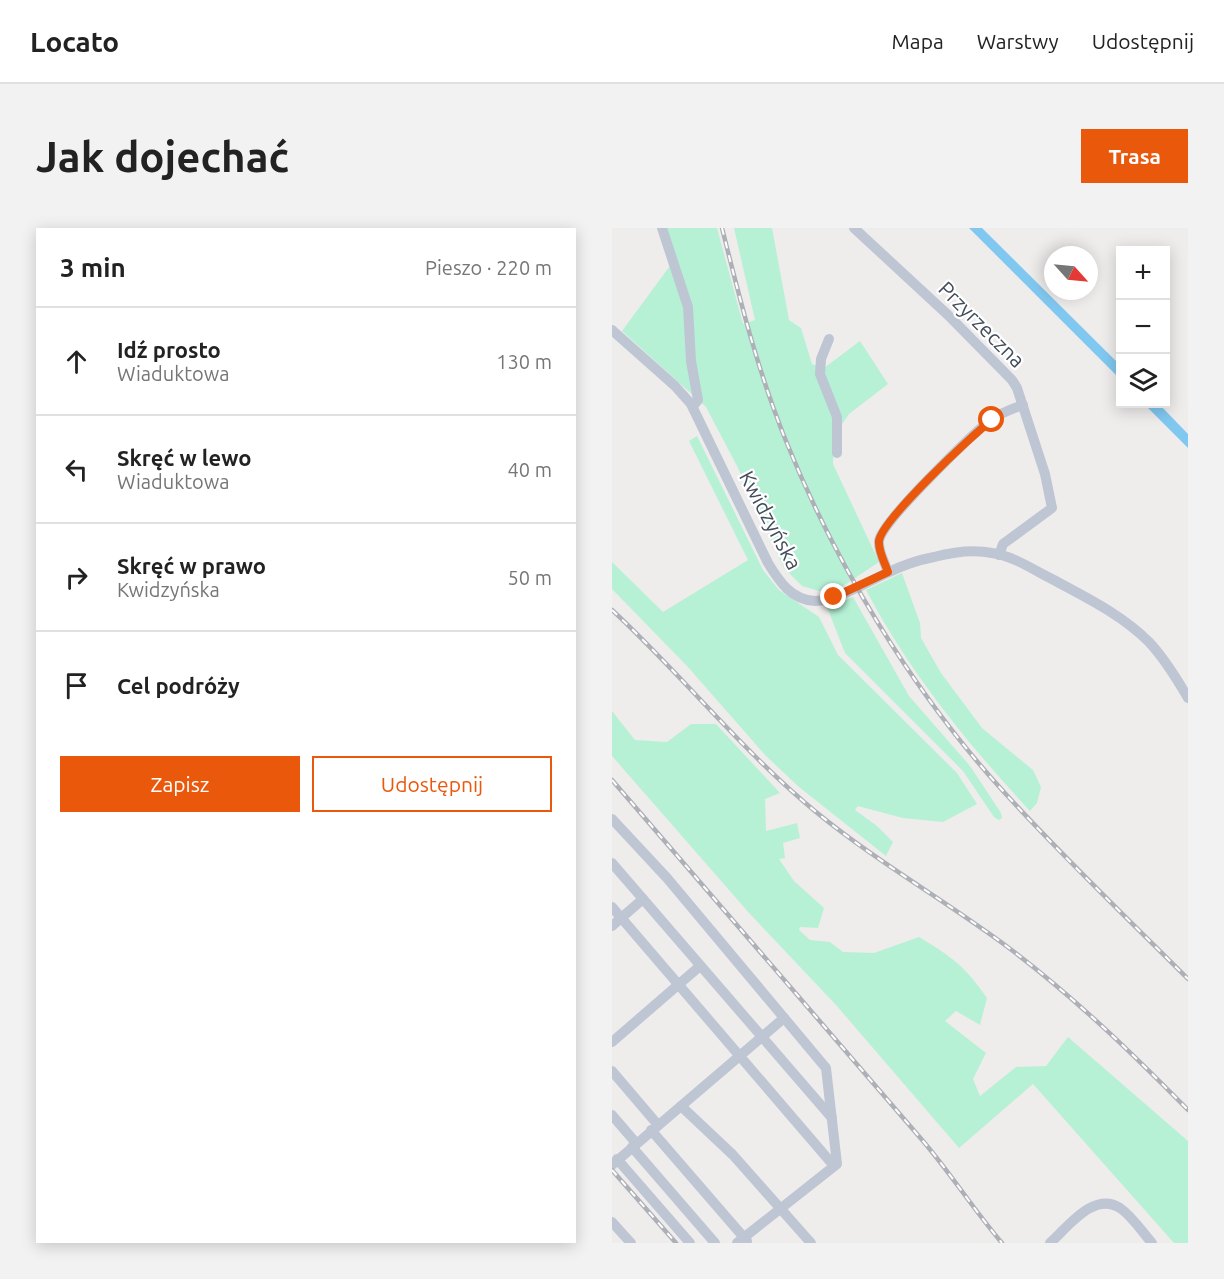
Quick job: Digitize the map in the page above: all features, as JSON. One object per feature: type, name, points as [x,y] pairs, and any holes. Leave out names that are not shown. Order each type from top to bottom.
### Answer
[{"type":"street","points":[[662,228],[689,314],[691,362],[698,400],[693,406]]},
{"type":"street","name":"Przyrzeczna","points":[[854,228],[948,315],[1012,380],[1023,405],[1045,474],[1052,508],[1003,544],[999,555]]},
{"type":"street","name":"Kwidzyńska","points":[[612,330],[675,386],[693,406],[768,562],[781,584],[790,592],[799,597],[819,601],[834,597],[888,572],[933,557],[957,552],[977,551],[1011,558],[1121,618],[1156,651],[1188,698]]},
{"type":"street","points":[[829,339],[821,359],[820,374],[837,417],[837,453]]},
{"type":"street","points":[[888,572],[879,543],[884,530],[916,492],[980,429],[992,420],[1023,405]]},
{"type":"street","points":[[612,819],[667,878],[826,1068],[837,1164],[743,1241],[612,1071]]},
{"type":"street","points":[[612,863],[832,1118]]},
{"type":"street","points":[[612,926],[643,899]]},
{"type":"street","points":[[612,907],[834,1166]]},
{"type":"street","points":[[612,1042],[700,966]]},
{"type":"street","points":[[690,1243],[614,1162],[784,1018]]},
{"type":"street","points":[[681,1106],[733,1155],[812,1243]]},
{"type":"street","points":[[612,1115],[715,1243]]},
{"type":"street","points":[[1050,1243],[1090,1208],[1106,1204],[1122,1209],[1152,1243]]},
{"type":"street","points":[[612,1221],[631,1243]]},
{"type":"green space","points":[[666,228],[717,228],[743,324],[755,320],[734,228],[772,228],[789,320],[801,328],[812,364],[824,368],[860,341],[888,384],[849,414],[834,436],[833,464],[879,562],[843,586],[819,591],[802,586],[784,568],[738,468],[706,407],[622,331],[675,259]]},
{"type":"green space","points":[[697,436],[763,570],[779,590],[819,617],[838,655],[957,773],[977,804],[943,822],[903,818],[858,806],[855,810],[877,826],[893,842],[886,856],[799,787],[766,756],[687,666],[612,589],[612,562],[663,612],[748,560],[689,441]]},
{"type":"green space","points":[[902,573],[920,623],[921,638],[941,673],[982,728],[1033,770],[1041,787],[1037,803],[1030,811],[940,706],[901,650],[866,590]]},
{"type":"green space","points":[[853,597],[909,696],[970,766],[1001,813],[1002,818],[999,820],[994,817],[963,771],[845,653],[827,607]]},
{"type":"green space","points":[[612,711],[635,740],[667,742],[691,724],[716,724],[780,793],[765,799],[766,831],[797,823],[800,838],[783,843],[785,858],[779,859],[794,881],[824,908],[818,928],[800,927],[799,930],[810,940],[830,942],[843,952],[874,953],[919,937],[965,970],[987,998],[980,1025],[956,1011],[945,1021],[986,1053],[973,1079],[980,1096],[1016,1067],[1046,1066],[1068,1037],[1188,1141],[1188,1243],[1174,1243],[1033,1084],[959,1148],[836,1005],[750,914],[612,756]]},
{"type":"water","points":[[969,228],[982,228],[1044,290],[1044,300],[1055,300],[1116,361],[1116,375]]},
{"type":"water","points":[[1148,408],[1163,408],[1188,434],[1188,448]]},
{"type":"railway","points":[[722,228],[758,362],[786,441],[828,534],[880,625],[938,712],[1003,791],[1071,863],[1188,979]]},
{"type":"railway","points":[[612,610],[763,764],[816,812],[863,848],[985,931],[1033,967],[1102,1026],[1188,1110]]},
{"type":"railway","points":[[612,780],[923,1141],[1002,1243]]},
{"type":"railway","points":[[612,1170],[676,1243]]},
{"type":"route","points":[[834,597],[888,572],[879,543],[881,534],[916,492],[947,460],[992,420]]}]
